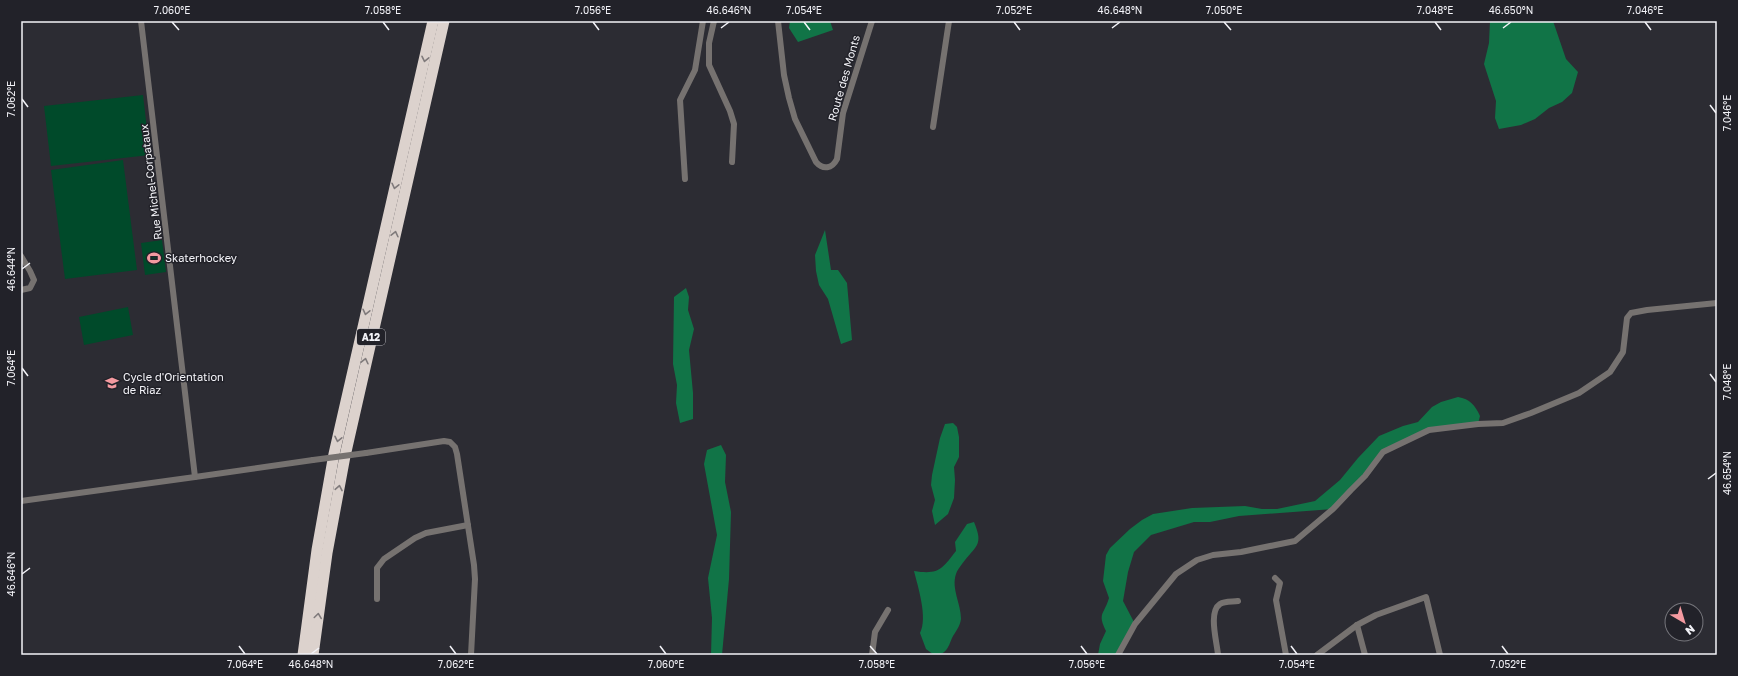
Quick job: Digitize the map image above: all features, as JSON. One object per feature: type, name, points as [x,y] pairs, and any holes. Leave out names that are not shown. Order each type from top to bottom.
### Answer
[{"type":"highway","name":"A12","points":[[303,655],[317,550],[334,454],[433,21]]},
{"type":"highway","name":"A12","points":[[313,655],[327,553],[345,456],[444,21]]},
{"type":"street","name":"Rue Michel-Corpataux","points":[[141,21],[195,477]]},
{"type":"street","points":[[685,178],[680,100],[695,70],[703,21]]},
{"type":"street","points":[[714,21],[709,43],[709,65],[734,124],[732,162]]},
{"type":"street","name":"Route des Monts","points":[[778,21],[784,75],[791,108],[815,160],[820,166],[827,168],[833,165],[837,159],[845,107],[872,21]]},
{"type":"street","points":[[933,127],[949,21]]},
{"type":"street","points":[[21,256],[34,280],[30,288],[21,290]]},
{"type":"street","points":[[1118,655],[1135,624],[1176,574],[1198,560],[1214,555],[1241,552],[1295,541],[1347,495],[1365,476],[1383,452],[1429,430],[1478,424],[1503,423],[1579,393],[1610,372],[1623,352],[1627,318],[1631,313],[1717,303]]},
{"type":"street","points":[[21,501],[444,441],[450,442],[457,454],[475,580],[471,655]]},
{"type":"street","points":[[377,599],[377,568],[384,559],[415,538],[426,533],[468,524]]},
{"type":"street","points":[[1275,578],[1280,583],[1276,600],[1286,655]]},
{"type":"street","points":[[1316,655],[1357,625],[1376,615],[1426,596],[1440,655]]},
{"type":"street","points":[[1218,655],[1213,616],[1218,605],[1238,601]]},
{"type":"street","points":[[872,655],[875,632],[888,610]]},
{"type":"street","points":[[1357,625],[1365,655]]},
{"type":"green space","points":[[790,21],[830,21],[833,30],[798,42],[789,28]]},
{"type":"green space","points":[[1490,21],[1553,21],[1566,59],[1578,72],[1572,93],[1562,102],[1549,108],[1535,119],[1521,125],[1499,129],[1495,118],[1496,101],[1484,64],[1489,43]]},
{"type":"green space","points":[[143,95],[150,155],[51,166],[44,106]]},
{"type":"green space","points":[[123,160],[137,270],[65,279],[51,170]]},
{"type":"green space","points":[[825,230],[831,270],[838,270],[847,283],[852,340],[841,344],[828,299],[819,285],[816,271],[815,255]]},
{"type":"green space","name":"Skaterhockey","points":[[162,240],[166,272],[145,275],[141,243]]},
{"type":"green space","points":[[686,288],[689,297],[688,310],[694,329],[689,350],[693,393],[693,419],[680,423],[676,403],[677,385],[673,364],[674,297]]},
{"type":"green space","points":[[128,307],[133,335],[84,345],[79,317]]},
{"type":"green space","points":[[1458,397],[1466,399],[1474,406],[1480,416],[1478,424],[1429,430],[1383,452],[1333,509],[1239,516],[1210,522],[1194,522],[1151,535],[1134,552],[1128,572],[1123,601],[1135,624],[1118,655],[1098,655],[1100,644],[1106,631],[1102,621],[1102,614],[1109,598],[1103,581],[1106,555],[1110,548],[1142,520],[1153,514],[1192,508],[1245,506],[1262,509],[1277,509],[1315,501],[1340,480],[1379,436],[1403,426],[1418,422],[1432,407],[1441,402]]},
{"type":"green space","points":[[953,423],[957,427],[959,437],[959,457],[954,467],[954,498],[948,514],[935,525],[932,511],[935,500],[931,485],[932,475],[940,438],[945,424]]},
{"type":"green space","points":[[721,445],[726,455],[725,482],[731,512],[729,579],[722,655],[711,655],[712,618],[708,578],[717,535],[704,464],[707,450]]},
{"type":"green space","points":[[974,522],[978,536],[977,545],[958,570],[955,580],[955,591],[961,613],[959,627],[946,650],[941,654],[934,655],[926,649],[920,633],[923,611],[914,571],[935,571],[943,566],[956,551],[955,542],[967,524]]},
{"type":"place","name":"Skaterhockey","points":[[154,258]]},
{"type":"place","name":"Cycle d'Orientation de Riaz","points":[[112,383]]}]
